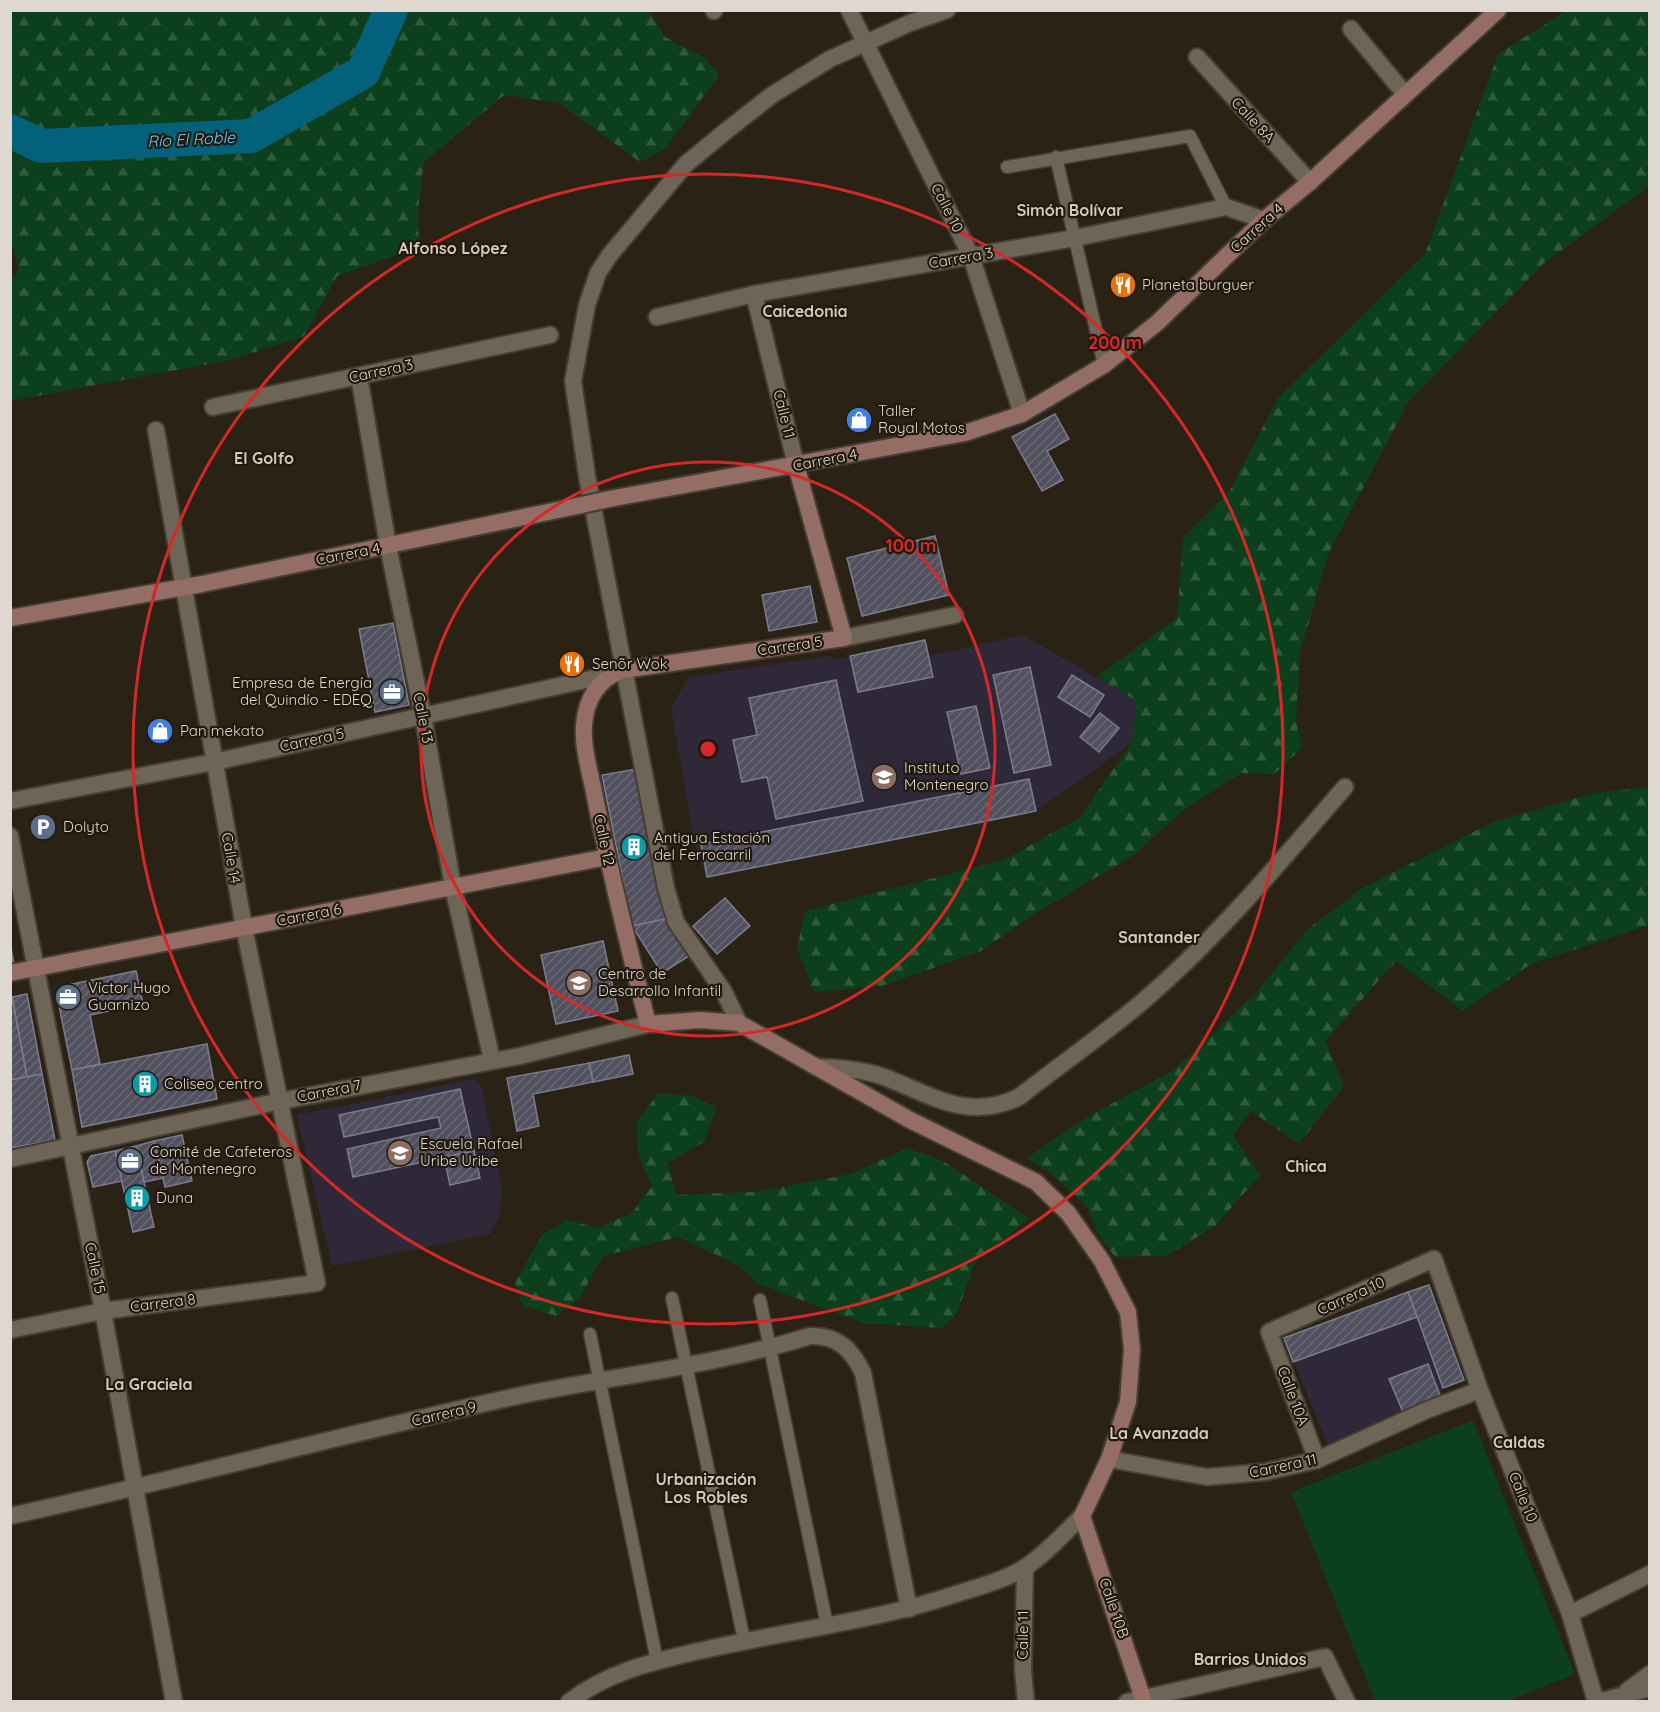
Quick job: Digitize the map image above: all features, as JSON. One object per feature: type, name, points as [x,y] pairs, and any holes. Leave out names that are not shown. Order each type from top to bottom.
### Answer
[{"type":"main road","name":"Carrera 4","points":[[10,618],[183,587],[609,499],[965,433],[1022,414],[1104,364],[1157,322],[1264,220],[1310,182],[1498,10]]},
{"type":"main road","name":"Calle 11","points":[[796,465],[844,638]]},
{"type":"main road","name":"Carrera 5","points":[[618,672],[844,638]]},
{"type":"main road","name":"Calle 12","points":[[618,672],[601,682],[589,699],[583,726],[607,857],[648,1024]]},
{"type":"main road","name":"Carrera 6","points":[[10,972],[607,857]]},
{"type":"main road","points":[[648,1024],[700,1020],[740,1023],[910,1120],[1036,1182],[1068,1213],[1102,1261],[1128,1312],[1132,1349],[1128,1402],[1109,1459],[1082,1516]]},
{"type":"main road","name":"Calle 10B","points":[[1082,1516],[1138,1700]]},
{"type":"street","name":"Calle 10","points":[[849,10],[971,256],[1022,414]]},
{"type":"street","points":[[740,1023],[724,992],[676,922],[666,888],[618,672],[617,626],[587,476],[573,381],[587,305],[598,273],[633,226],[686,164],[772,95],[864,42],[947,10]]},
{"type":"street","points":[[1351,29],[1405,94]]},
{"type":"street","name":"Calle 8A","points":[[1197,57],[1310,182]]},
{"type":"street","points":[[1226,207],[1264,220]]},
{"type":"street","name":"Carrera 3","points":[[657,317],[754,294],[1075,238],[1226,207]]},
{"type":"street","name":"Calle 11","points":[[754,294],[796,465]]},
{"type":"street","name":"Carrera 3","points":[[213,407],[550,335]]},
{"type":"street","name":"Calle 13","points":[[359,376],[388,546],[423,716],[453,887],[492,1060]]},
{"type":"street","name":"Calle 14","points":[[156,430],[244,927],[317,1283]]},
{"type":"street","name":"Carrera 5","points":[[844,638],[954,615]]},
{"type":"street","name":"Carrera 5","points":[[10,801],[214,762],[618,672]]},
{"type":"street","points":[[816,1067],[847,1068],[883,1077],[932,1099],[975,1107],[999,1106],[1019,1097],[1142,1002],[1194,953],[1260,885],[1345,787]]},
{"type":"street","name":"Calle 15","points":[[10,836],[69,1147],[103,1311],[174,1701]]},
{"type":"street","name":"Carrera 7","points":[[10,1159],[281,1101],[492,1060],[648,1024]]},
{"type":"street","name":"Calle 10","points":[[1434,1259],[1480,1390],[1569,1614],[1597,1701]]},
{"type":"street","name":"Carrera 10","points":[[1269,1332],[1434,1259]]},
{"type":"street","name":"Carrera 8","points":[[10,1330],[103,1311],[317,1283]]},
{"type":"street","name":"Calle 10A","points":[[1269,1332],[1317,1460]]},
{"type":"street","name":"Carrera 9","points":[[10,1516],[135,1490],[324,1442],[598,1380],[686,1365],[810,1336],[824,1335],[853,1353],[863,1373],[909,1609]]},
{"type":"street","name":"Carrera 11","points":[[1109,1459],[1207,1477],[1265,1472],[1317,1460],[1427,1410],[1480,1390]]},
{"type":"street","points":[[569,1701],[586,1688],[615,1673],[657,1661],[744,1640],[909,1609],[971,1589],[1025,1568],[1082,1516]]},
{"type":"street","name":"Calle 11","points":[[1025,1568],[1023,1671],[1026,1701]]},
{"type":"street","points":[[1569,1614],[1650,1574]]},
{"type":"street","points":[[1138,1700],[1325,1657],[1347,1701]]},
{"type":"street","points":[[1619,1697],[1650,1674]]},
{"type":"street","points":[[1597,1701],[1650,1688]]},
{"type":"lane","points":[[1008,166],[1190,136],[1226,207]]},
{"type":"lane","points":[[1056,157],[1104,364]]},
{"type":"lane","points":[[672,1298],[744,1640]]},
{"type":"lane","points":[[760,1299],[768,1347],[827,1625]]},
{"type":"lane","points":[[590,1334],[657,1661]]},
{"type":"shaded area","name":"Instituto Montenegro","points":[[1023,635],[1138,701],[1132,743],[1036,811],[707,877],[694,843],[671,707],[689,677],[829,656],[839,659],[925,640],[929,656]]},
{"type":"shaded area","name":"Escuela Rafael Uribe Uribe","points":[[474,1079],[481,1085],[502,1190],[499,1217],[490,1234],[332,1266],[297,1115]]},
{"type":"shaded area","points":[[1429,1285],[1464,1380],[1443,1388],[1440,1395],[1328,1445],[1284,1338]]},
{"type":"green space","points":[[11,10],[649,11],[665,37],[705,58],[719,75],[665,149],[640,162],[559,103],[504,95],[424,162],[418,210],[419,247],[337,276],[304,336],[230,360],[11,401],[11,279],[19,269],[10,236]]},
{"type":"green space","points":[[1566,11],[1649,11],[1649,186],[1543,264],[1409,401],[1328,554],[1300,654],[1296,721],[1302,748],[1274,774],[1241,773],[1181,812],[1134,855],[1036,913],[981,951],[882,986],[814,992],[797,948],[805,911],[1004,860],[1079,818],[1132,743],[1137,701],[1096,677],[1177,618],[1183,538],[1229,492],[1278,398],[1425,254],[1498,54]]},
{"type":"green space","points":[[1649,787],[1649,925],[1531,964],[1463,1011],[1396,961],[1325,1041],[1344,1086],[1299,1144],[1251,1111],[1233,1135],[1260,1175],[1216,1225],[1167,1256],[1115,1257],[1100,1237],[1087,1207],[1052,1174],[1027,1158],[1082,1120],[1175,1069],[1257,992],[1308,929],[1364,887],[1493,822],[1595,793]]},
{"type":"green space","points":[[658,1093],[692,1096],[717,1107],[704,1142],[668,1163],[676,1195],[755,1192],[851,1174],[908,1148],[943,1161],[1029,1219],[975,1262],[957,1313],[942,1328],[863,1323],[759,1284],[736,1264],[678,1237],[603,1256],[579,1299],[556,1316],[523,1306],[515,1282],[542,1235],[567,1220],[598,1228],[632,1213],[652,1186],[639,1156],[636,1124]]},
{"type":"green space","points":[[1473,1420],[1575,1674],[1507,1701],[1375,1701],[1291,1492]]},
{"type":"building","points":[[1055,414],[1069,439],[1047,451],[1063,480],[1042,491],[1012,437]]},
{"type":"building","points":[[935,536],[949,595],[862,616],[847,558]]},
{"type":"building","points":[[810,586],[817,622],[769,631],[762,595]]},
{"type":"building","points":[[393,623],[409,705],[375,712],[359,629]]},
{"type":"building","points":[[925,640],[933,677],[858,692],[850,656]]},
{"type":"building","points":[[1030,667],[1051,765],[1014,773],[993,675]]},
{"type":"building","points":[[1072,675],[1104,695],[1090,717],[1058,697]]},
{"type":"building","points":[[836,680],[863,801],[776,819],[767,777],[742,782],[733,740],[757,735],[749,698]]},
{"type":"building","points":[[976,706],[990,768],[961,774],[947,712]]},
{"type":"building","points":[[1100,713],[1119,728],[1099,752],[1080,737]]},
{"type":"building","name":"Antigua Estación del Ferrocarril","points":[[636,769],[665,919],[632,926],[602,775]]},
{"type":"building","points":[[1029,779],[1036,811],[707,877],[701,844]]},
{"type":"building","points":[[725,898],[750,926],[717,954],[693,926]]},
{"type":"building","points":[[665,919],[689,956],[662,973],[632,926]]},
{"type":"building","points":[[603,941],[618,1011],[556,1024],[541,955]]},
{"type":"building","points":[[10,943],[14,964],[10,964]]},
{"type":"building","points":[[136,971],[143,1004],[90,1015],[100,1064],[72,1070],[57,996],[63,986]]},
{"type":"building","points":[[27,994],[42,1074],[27,1077],[12,997]]},
{"type":"building","points":[[12,997],[27,1077],[10,1080],[10,998]]},
{"type":"building","name":"Coliseo centro","points":[[207,1044],[217,1099],[82,1127],[72,1070]]},
{"type":"building","points":[[629,1055],[633,1074],[593,1082],[589,1063]]},
{"type":"building","points":[[589,1063],[593,1082],[533,1094],[539,1126],[517,1131],[507,1078]]},
{"type":"building","points":[[42,1074],[55,1140],[10,1148],[10,1080]]},
{"type":"building","points":[[460,1089],[474,1151],[353,1177],[347,1149],[441,1128],[438,1117],[344,1137],[339,1115]]},
{"type":"building","points":[[182,1135],[192,1181],[165,1187],[154,1141]]},
{"type":"building","points":[[154,1141],[163,1178],[144,1182],[136,1146]]},
{"type":"building","name":"Duna","points":[[136,1146],[154,1227],[133,1232],[115,1151]]},
{"type":"building","points":[[115,1151],[122,1181],[93,1187],[87,1162],[91,1156]]},
{"type":"building","points":[[474,1151],[480,1178],[450,1185],[444,1157]]},
{"type":"building","points":[[1429,1285],[1464,1380],[1443,1388],[1408,1292]]},
{"type":"building","points":[[1408,1292],[1417,1317],[1293,1362],[1284,1338]]},
{"type":"building","points":[[1428,1364],[1440,1395],[1403,1412],[1389,1379]]},
{"type":"waterway","name":"Río El Roble","points":[[10,131],[41,146],[251,136],[363,72],[391,10]]},
{"type":"place","name":"Planeta burguer","points":[[1123,285]]},
{"type":"place","name":"Taller Royal Motos","points":[[859,420]]},
{"type":"place","name":"Senõr Wok","points":[[572,664]]},
{"type":"place","name":"Empresa de Energía del Quindío - EDEQ","points":[[392,692]]},
{"type":"place","name":"Pan mekato","points":[[160,731]]},
{"type":"place","name":"Instituto Montenegro","points":[[884,777]]},
{"type":"place","name":"Dolyto","points":[[43,827]]},
{"type":"place","name":"Antigua Estación del Ferrocarril","points":[[634,847]]},
{"type":"place","name":"Centro de Desarrollo Infantil","points":[[579,983]]},
{"type":"place","name":"Víctor Hugo Guarnizo","points":[[68,997]]},
{"type":"place","name":"Coliseo centro","points":[[145,1084]]},
{"type":"place","name":"Escuela Rafael Uribe Uribe","points":[[400,1153]]},
{"type":"place","name":"Comité de Cafeteros de Montenegro","points":[[130,1161]]},
{"type":"place","name":"Duna","points":[[137,1198]]},
{"type":"district","name":"Simón Bolívar","points":[[1070,210]]},
{"type":"district","name":"Alfonso López","points":[[453,248]]},
{"type":"district","name":"Caicedonia","points":[[805,311]]},
{"type":"district","name":"El Golfo","points":[[264,458]]},
{"type":"district","name":"Santander","points":[[1159,937]]},
{"type":"district","name":"Chica","points":[[1306,1166]]},
{"type":"district","name":"La Graciela","points":[[149,1384]]},
{"type":"district","name":"La Avanzada","points":[[1159,1433]]},
{"type":"district","name":"Caldas","points":[[1519,1442]]},
{"type":"district","name":"Urbanización Los Robles","points":[[706,1488]]},
{"type":"district","name":"Barrios Unidos","points":[[1250,1659]]}]
